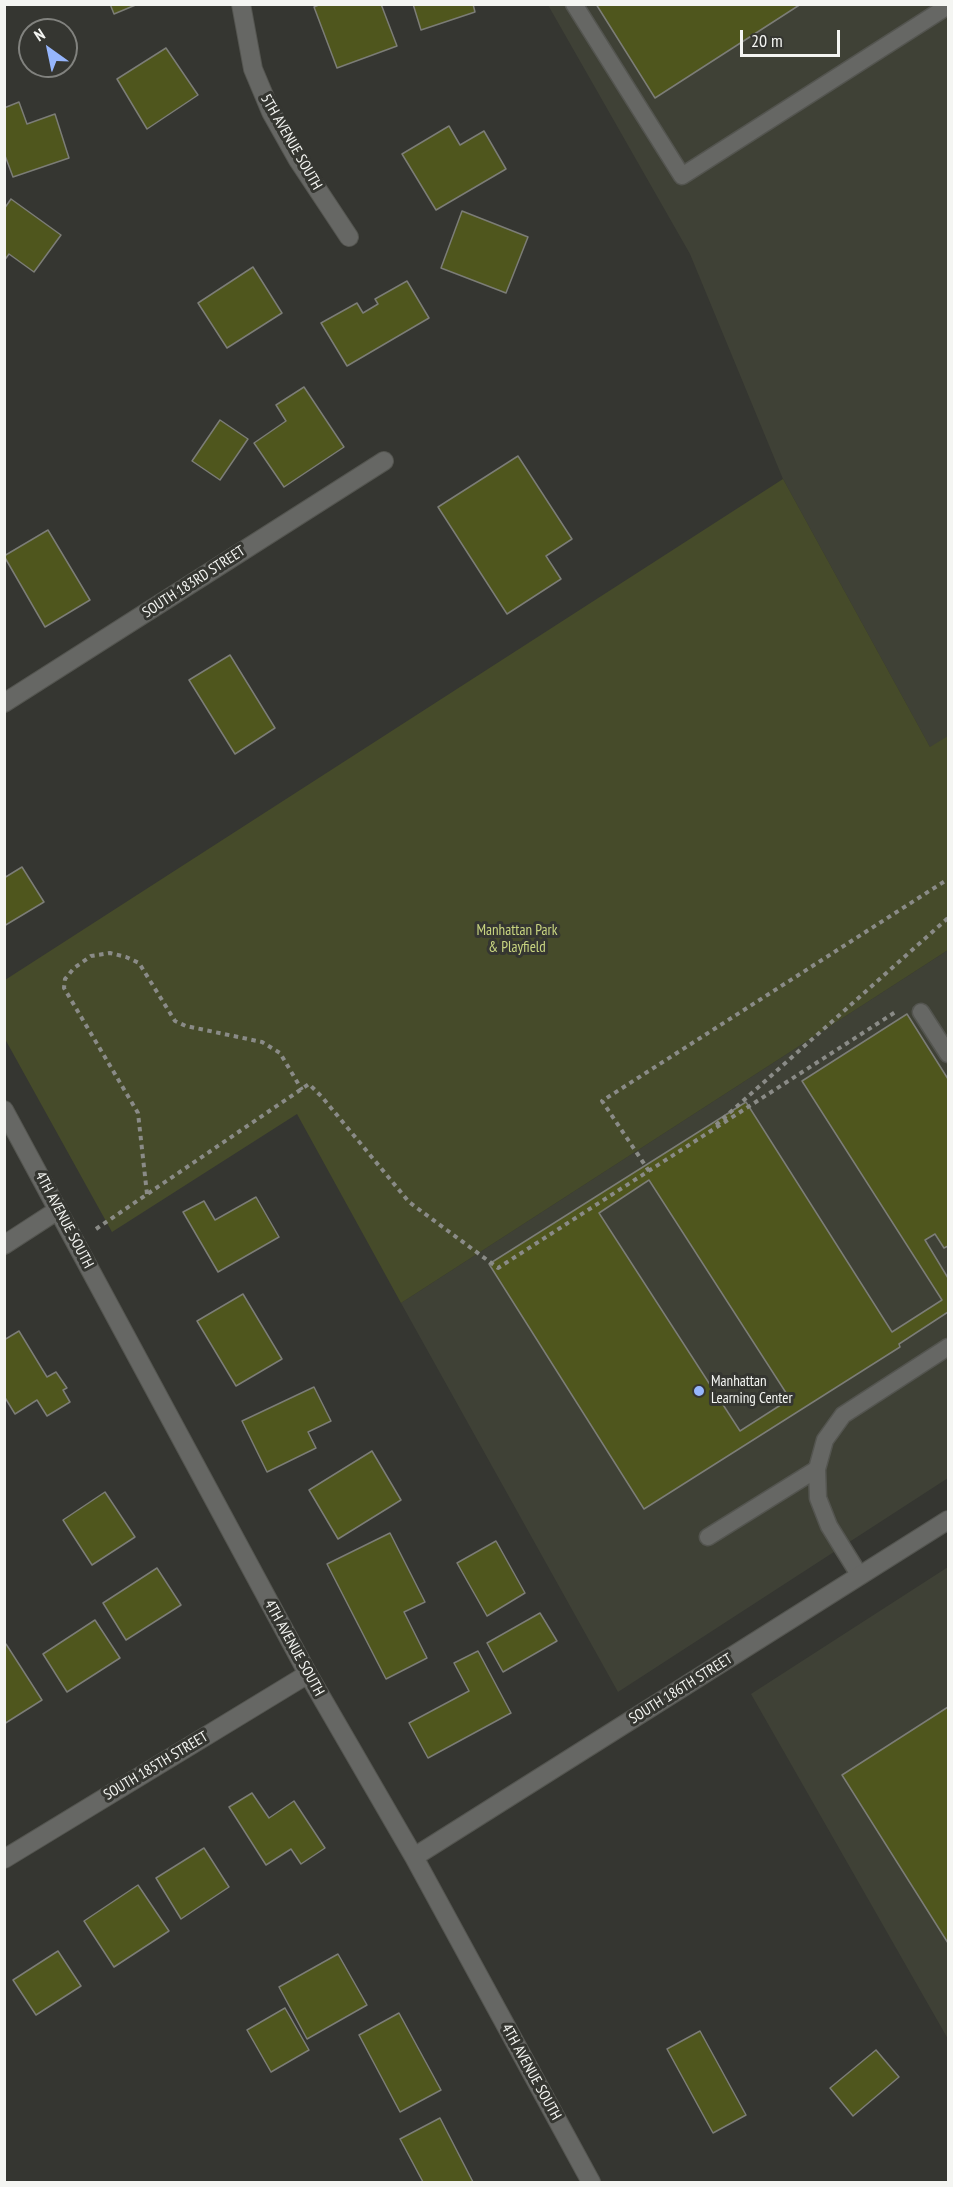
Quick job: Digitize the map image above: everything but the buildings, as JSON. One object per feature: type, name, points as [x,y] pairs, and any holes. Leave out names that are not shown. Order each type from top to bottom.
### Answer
[{"type":"street","name":"5TH AVENUE SOUTH","points":[[241,4],[253,69],[271,112],[298,160],[350,237]]},
{"type":"street","name":"SOUTH 183RD STREET","points":[[4,703],[384,461]]},
{"type":"street","name":"4TH AVENUE SOUTH","points":[[4,1110],[308,1674],[414,1857],[591,2182]]},
{"type":"street","points":[[4,1245],[58,1210]]},
{"type":"street","name":"SOUTH 186TH STREET","points":[[414,1857],[948,1520]]},
{"type":"street","name":"SOUTH 185TH STREET","points":[[4,1859],[308,1674]]},
{"type":"lane","points":[[574,4],[682,176],[948,6]]},
{"type":"lane","points":[[921,1012],[948,1054]]},
{"type":"lane","points":[[860,1576],[829,1526],[818,1498],[817,1469],[825,1440],[843,1416],[948,1347]]},
{"type":"lane","points":[[708,1537],[817,1469]]},
{"type":"path","points":[[649,1171],[602,1101],[948,881]]},
{"type":"path","points":[[705,1135],[948,918]]},
{"type":"path","points":[[147,1194],[138,1113],[64,988],[65,979],[74,968],[91,956],[110,953],[139,963],[175,1021],[186,1026],[262,1042],[280,1053],[302,1090]]},
{"type":"path","points":[[75,1242],[309,1084],[409,1202],[498,1268],[903,1007],[921,1012]]},
{"type":"shaded area","points":[[548,5],[948,5],[948,780],[783,479],[690,254]]},
{"type":"shaded area","name":"Manhattan Learning Center","points":[[948,950],[948,1478],[618,1692],[401,1303]]},
{"type":"shaded area","points":[[948,1567],[948,2039],[751,1694]]},
{"type":"green space","name":"Manhattan Park & Playfield","points":[[783,479],[930,747],[948,736],[948,950],[401,1303],[297,1114],[112,1232],[5,1039],[5,980]]},
{"type":"place","name":"Manhattan Learning Center","points":[[699,1391]]}]
